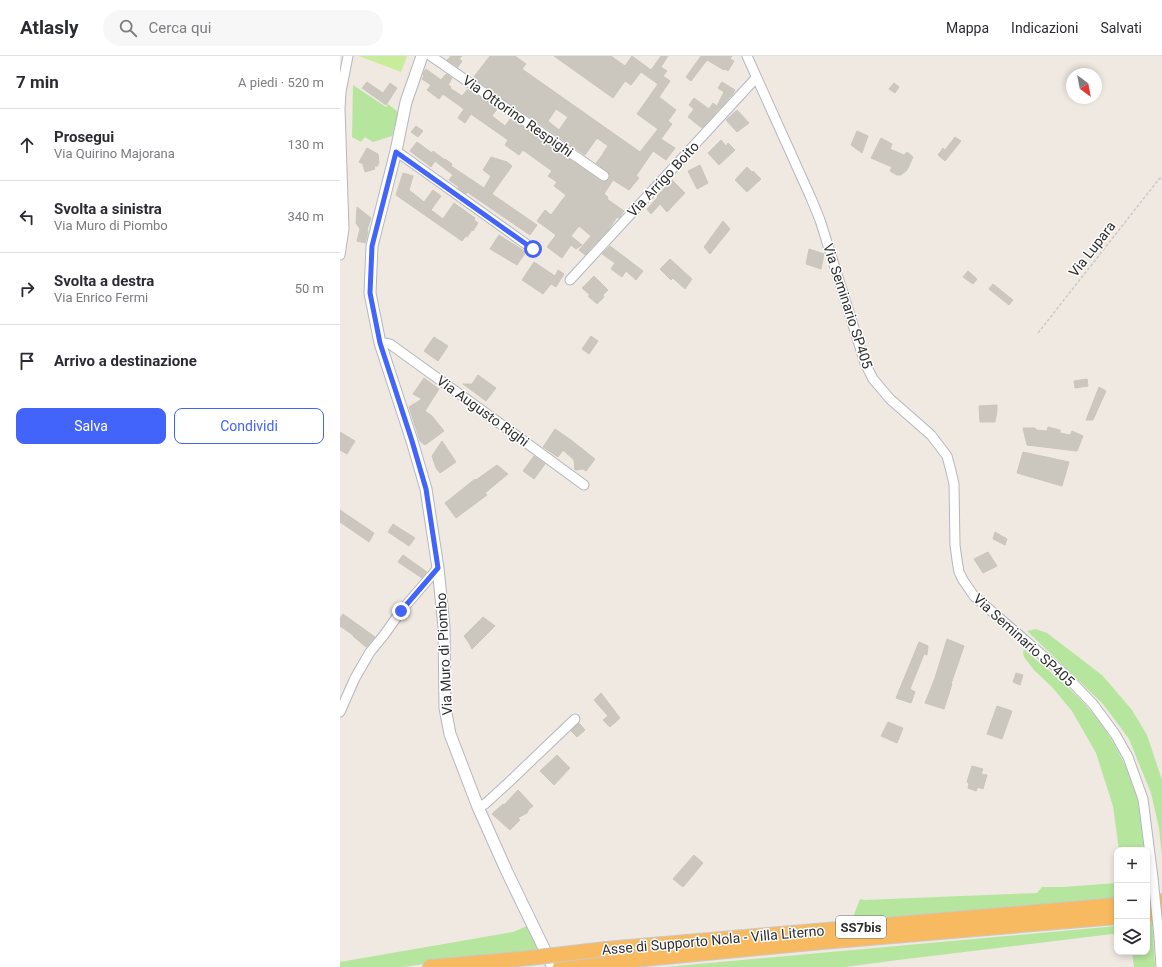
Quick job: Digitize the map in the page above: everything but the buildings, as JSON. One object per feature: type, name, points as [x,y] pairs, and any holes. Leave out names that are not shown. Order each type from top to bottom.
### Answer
[{"type":"highway","points":[[1150,902],[1162,901]]},
{"type":"highway","name":"Asse di Supporto Nola - Villa Literno","points":[[555,965],[606,956],[1114,905]]},
{"type":"highway","points":[[1150,915],[1162,913]]},
{"type":"highway","name":"Asse di Supporto Nola - Villa Literno","points":[[430,967],[529,958],[606,956],[822,942],[1114,917]]},
{"type":"street","points":[[340,255],[344,229],[341,92],[348,56]]},
{"type":"street","name":"Via Muro di Piombo","points":[[422,56],[406,102],[396,152],[372,246],[370,293],[381,346],[426,489],[438,568],[444,627],[445,708],[450,734],[478,807],[507,872],[555,965]]},
{"type":"street","name":"Via Ottorino Respighi","points":[[431,56],[604,176]]},
{"type":"street","name":"Via Seminario SP405","points":[[747,56],[812,198],[865,363],[870,374],[890,399],[931,436],[947,456],[954,484],[955,545],[959,572],[963,580],[974,596],[1064,674],[1093,704],[1115,734],[1128,757],[1143,799],[1153,878],[1161,967]]},
{"type":"street","name":"Via Arrigo Boito","points":[[570,280],[756,78]]},
{"type":"street","points":[[396,152],[533,249]]},
{"type":"street","name":"Via Augusto Righi","points":[[381,346],[386,343],[390,344],[584,485]]},
{"type":"street","points":[[340,712],[355,678],[370,652],[401,611],[438,568]]},
{"type":"street","points":[[478,807],[485,804],[508,783],[575,718]]},
{"type":"path","name":"Via Lupara","points":[[1038,333],[1159,179],[1162,178]]},
{"type":"green space","points":[[359,56],[407,56],[401,72]]},
{"type":"green space","points":[[353,85],[386,107],[388,104],[398,112],[392,136],[373,142],[365,137],[361,142],[352,137]]},
{"type":"green space","points":[[1036,629],[1047,633],[1102,675],[1132,710],[1147,735],[1162,780],[1162,857],[1159,828],[1151,793],[1129,739],[1103,704],[1027,631]]},
{"type":"green space","points":[[1024,649],[1079,698],[1107,733],[1129,774],[1134,787],[1141,813],[1145,847],[1119,847],[1113,806],[1096,753],[1072,711],[1052,687],[1034,670],[1024,657]]},
{"type":"green space","points":[[1114,883],[1114,899],[852,920],[860,899],[1037,893],[1042,887]]},
{"type":"green space","points":[[1150,923],[1152,923],[1155,967],[1134,967],[1132,955],[1150,955]]},
{"type":"green space","points":[[527,926],[539,949],[403,967],[340,967],[340,962],[513,932]]},
{"type":"green space","points":[[1114,926],[1114,934],[845,967],[666,967]]},
{"type":"route","points":[[401,611],[419,592],[438,568],[426,489],[380,343],[370,293],[372,246],[396,152],[533,249]]}]
